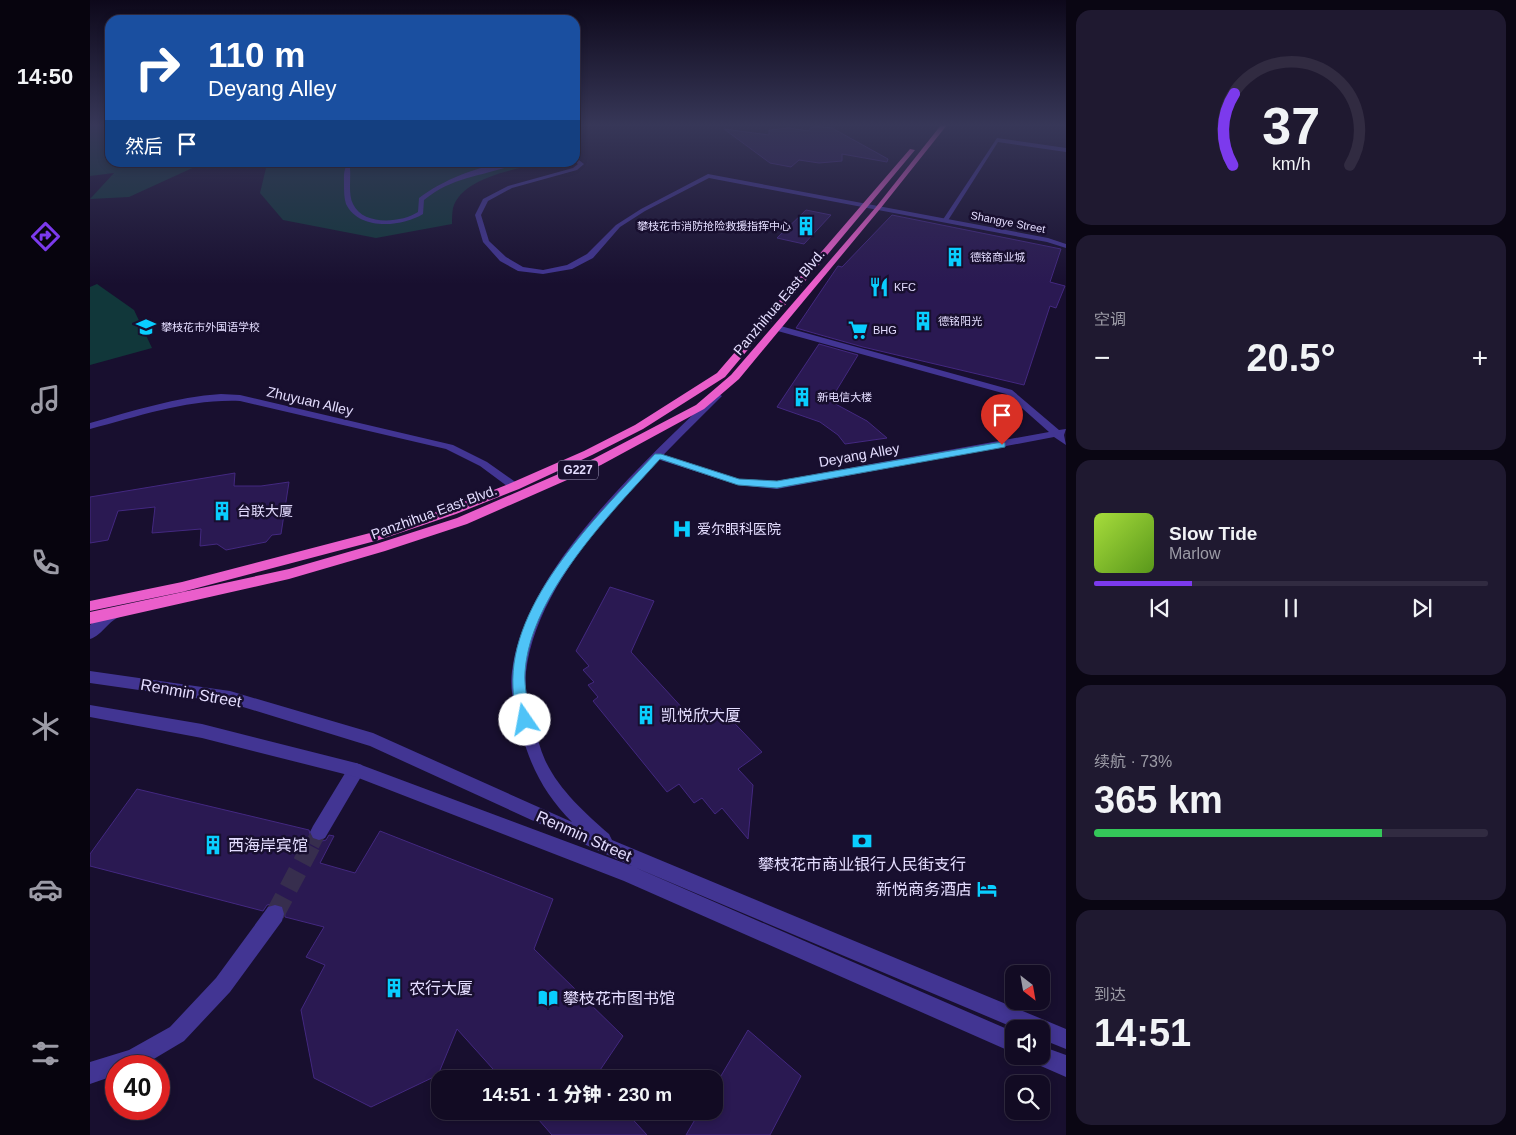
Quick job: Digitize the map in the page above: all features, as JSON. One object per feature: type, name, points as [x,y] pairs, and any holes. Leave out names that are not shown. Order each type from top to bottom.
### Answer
[{"type":"highway","name":"Panzhihua East Blvd.","points":[[90,606],[182,587],[374,537],[452,511],[515,486],[588,454],[639,427],[721,374],[889,178]]},
{"type":"highway","name":"Panzhihua East Blvd.","points":[[90,618],[289,574],[380,548],[462,521],[597,462],[651,434],[700,407],[735,377],[902,178]]},
{"type":"street","points":[[347,178],[348,202],[353,210],[364,217],[380,222],[398,223],[414,219],[420,213],[422,199],[432,189],[461,178]]},
{"type":"street","name":"Shangye Street","points":[[543,178],[510,187],[485,200],[478,215],[486,242],[503,259],[521,269],[543,272],[569,267],[590,256],[618,226],[643,210],[704,178]]},
{"type":"street","name":"Shangye Street","points":[[718,178],[1048,240],[1066,246]]},
{"type":"street","name":"Shangye Street","points":[[945,221],[973,178]]},
{"type":"street","points":[[777,328],[1009,392],[1063,437]]},
{"type":"street","points":[[612,849],[578,819],[539,763],[521,706],[519,671],[528,632],[544,598],[562,568],[602,517],[735,377]]},
{"type":"street","name":"Zhuyuan Alley","points":[[90,426],[189,400],[218,396],[240,398],[449,447],[497,471],[515,486]]},
{"type":"street","name":"Deyang Alley","points":[[658,456],[738,482],[777,485],[1063,437]]},
{"type":"street","points":[[90,634],[110,614],[182,587]]},
{"type":"street","name":"Renmin Street","points":[[90,677],[230,697],[373,740],[612,849],[1066,1039]]},
{"type":"street","name":"Renmin Street","points":[[90,711],[202,731],[356,770],[627,873],[1005,1040]]},
{"type":"street","points":[[319,832],[356,770]]},
{"type":"street","points":[[90,1073],[134,1059],[177,1034],[223,985],[275,914]]},
{"type":"street","points":[[1050,1060],[1066,1066]]},
{"type":"green space","points":[[109,178],[171,178],[129,197],[90,199]]},
{"type":"green space","points":[[264,178],[488,178],[467,189],[458,197],[453,208],[452,224],[376,238],[283,220],[260,193]]},
{"type":"green space","points":[[97,284],[134,310],[152,348],[90,365],[90,287]]},
{"type":"building","name":"攀枝花市消防抢险救援指挥中心","points":[[806,210],[831,215],[804,244],[777,238]]},
{"type":"building","points":[[892,215],[1061,249],[1050,282],[1065,286],[1056,308],[1050,306],[1024,385],[863,347],[796,328],[838,266],[842,267]]},
{"type":"building","name":"新电信大楼","points":[[819,344],[858,355],[830,401],[867,421],[887,438],[845,444],[838,435],[820,422],[777,407]]},
{"type":"building","name":"台联大厦","points":[[235,473],[234,486],[261,486],[289,482],[281,534],[272,535],[266,542],[226,550],[217,544],[200,546],[201,529],[152,533],[155,507],[118,511],[108,540],[90,543],[90,497]]},
{"type":"building","name":"凯悦欣大厦","points":[[610,587],[654,601],[631,652],[696,723],[719,707],[762,752],[738,769],[753,785],[748,839],[722,808],[715,814],[702,798],[694,803],[679,784],[667,792],[593,701],[598,697],[588,685],[594,682],[583,670],[589,666],[576,651]]},
{"type":"building","points":[[137,789],[309,830],[311,839],[318,842],[326,840],[329,835],[334,836],[320,863],[355,873],[380,831],[553,899],[534,949],[623,1036],[600,1070],[494,1070],[457,1029],[440,1070],[431,1070],[431,1078],[371,1107],[314,1078],[301,1010],[325,965],[306,957],[324,927],[285,917],[284,906],[276,903],[267,905],[263,911],[90,866],[90,854]]},
{"type":"building","points":[[748,1030],[801,1076],[770,1135],[686,1135],[695,1120],[723,1120],[723,1072]]},
{"type":"building","points":[[539,1120],[633,1120],[647,1135],[552,1135]]},
{"type":"tunnel","points":[[312,845],[319,832]]},
{"type":"tunnel","points":[[275,914],[312,844]]},
{"type":"place","name":"攀枝花市消防抢险救援指挥中心","points":[[806,226]]},
{"type":"place","name":"德铭商业城","points":[[955,257]]},
{"type":"place","name":"KFC","points":[[879,287]]},
{"type":"place","name":"德铭阳光","points":[[923,321]]},
{"type":"place","name":"攀枝花市外国语学校","points":[[146,327]]},
{"type":"place","name":"BHG","points":[[858,330]]},
{"type":"place","name":"新电信大楼","points":[[802,397]]},
{"type":"place","name":"台联大厦","points":[[222,511]]},
{"type":"place","name":"爱尔眼科医院","points":[[682,529]]},
{"type":"place","name":"凯悦欣大厦","points":[[646,715]]},
{"type":"place","name":"攀枝花市商业银行人民街支行","points":[[862,841]]},
{"type":"place","name":"西海岸宾馆","points":[[213,845]]},
{"type":"place","name":"新悦商务酒店","points":[[987,889]]},
{"type":"place","name":"农行大厦","points":[[394,988]]},
{"type":"place","name":"攀枝花市图书馆","points":[[548,998]]},
{"type":"route","points":[[525,720],[521,706],[519,671],[528,632],[544,598],[562,568],[602,517],[658,456],[738,482],[777,485],[1002,445]]}]
